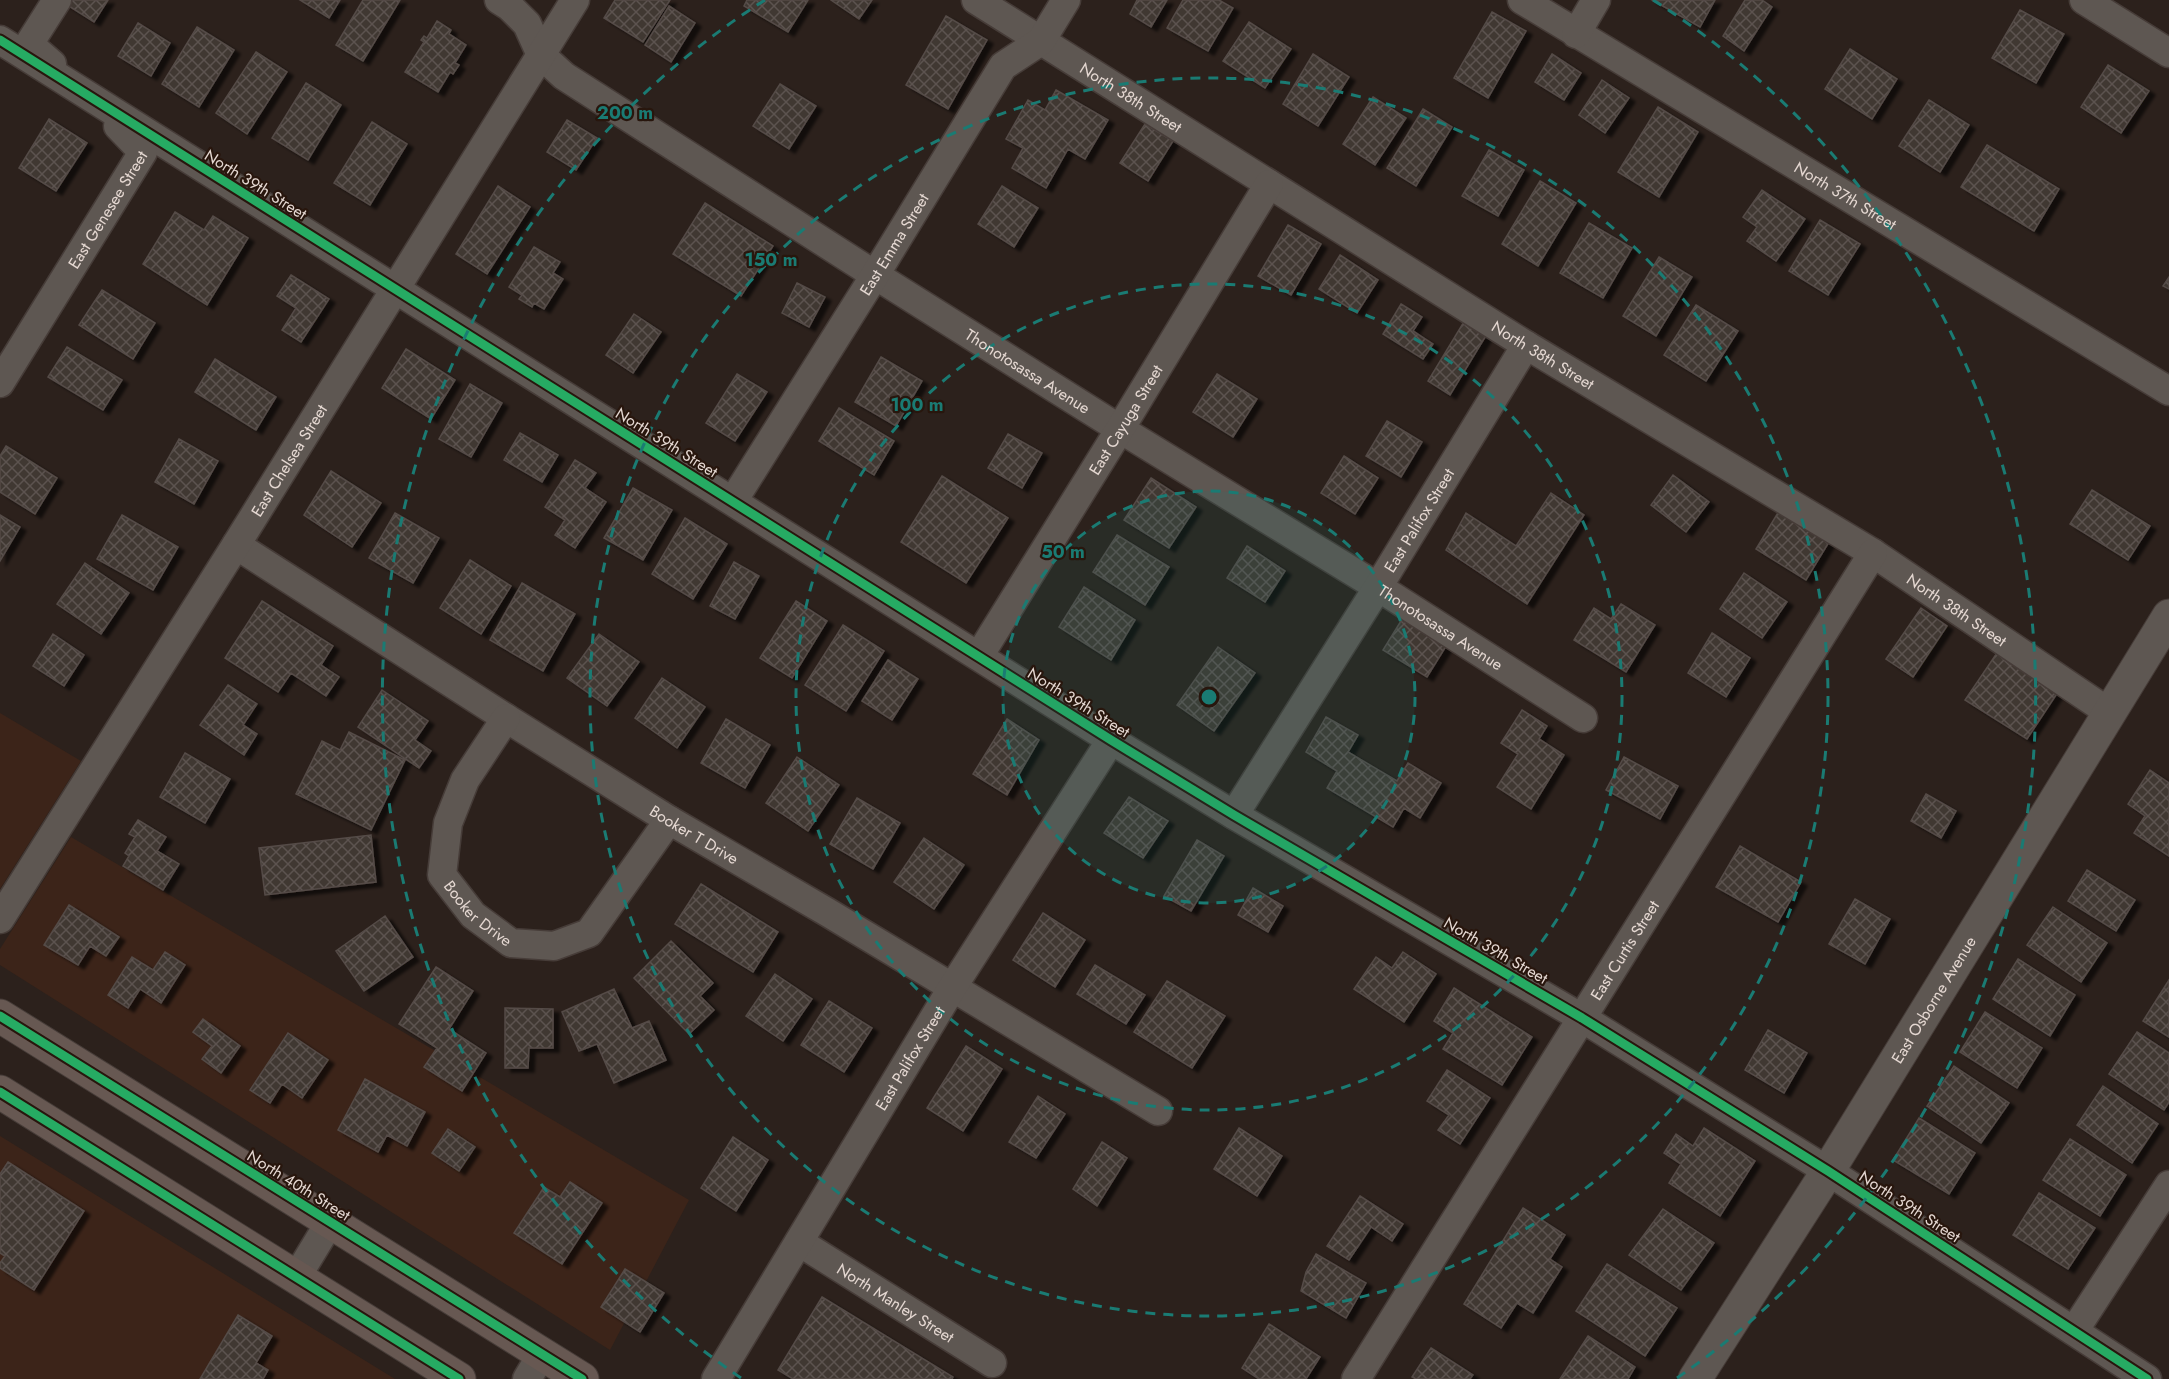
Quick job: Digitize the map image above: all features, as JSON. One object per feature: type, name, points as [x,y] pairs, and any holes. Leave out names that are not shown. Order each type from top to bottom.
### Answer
[{"type":"main road","name":"North 40th Street","points":[[0,1016],[330,1222],[535,1366],[582,1379]]},
{"type":"main road","points":[[0,1092],[459,1379]]},
{"type":"street","name":"East Genesee Street","points":[[0,383],[143,152],[87,95],[29,44],[57,0]]},
{"type":"street","name":"Thonotosassa Avenue","points":[[499,0],[510,7],[527,24],[541,55],[564,76],[875,275],[1378,587],[1582,718]]},
{"type":"street","name":"East Chelsea Street","points":[[0,920],[396,290],[575,0]]},
{"type":"street","name":"North 38th Street","points":[[976,0],[1526,345],[1873,553],[2110,713]]},
{"type":"street","name":"East Emma Street","points":[[733,501],[1003,66],[1041,41],[1066,0]]},
{"type":"street","name":"North 37th Street","points":[[1522,0],[2169,391]]},
{"type":"street","points":[[1576,33],[1596,0]]},
{"type":"street","points":[[2084,0],[2169,53]]},
{"type":"street","name":"North 39th Street","points":[[0,40],[1111,740],[1234,815],[1582,1018],[1828,1170],[2147,1379]]},
{"type":"street","name":"East Cayuga Street","points":[[979,656],[1269,184]]},
{"type":"street","name":"East Palifox Street","points":[[1234,815],[1378,587],[1526,345]]},
{"type":"street","name":"Booker T Drive","points":[[236,545],[669,820],[1158,1111]]},
{"type":"street","name":"East Curtis Street","points":[[1356,1379],[1873,553]]},
{"type":"street","name":"East Osborne Avenue","points":[[1695,1379],[1828,1170],[2169,616]]},
{"type":"street","name":"Booker Drive","points":[[506,718],[465,780],[448,823],[442,874],[473,915],[511,943],[554,946],[589,933],[669,820]]},
{"type":"street","name":"East Palifox Street","points":[[716,1379],[952,988],[1111,740]]},
{"type":"street","points":[[2074,1331],[2169,1185]]},
{"type":"street","points":[[296,1278],[330,1222]]},
{"type":"street","name":"North Manley Street","points":[[799,1242],[992,1363]]},
{"type":"shaded area","points":[[0,713],[81,761],[0,889]]},
{"type":"shaded area","points":[[71,837],[689,1200],[610,1350],[0,965],[0,949]]},
{"type":"shaded area","points":[[0,1136],[395,1379],[0,1379]]},
{"type":"building","points":[[62,0],[108,0],[94,22]]},
{"type":"building","points":[[300,0],[340,0],[329,18]]},
{"type":"building","points":[[363,0],[400,0],[363,61],[336,45]]},
{"type":"building","points":[[615,0],[670,0],[643,42],[604,18]]},
{"type":"building","points":[[747,0],[808,0],[788,32],[744,6]]},
{"type":"building","points":[[831,0],[872,0],[859,19]]},
{"type":"building","points":[[1137,0],[1167,0],[1151,27],[1130,14]]},
{"type":"building","points":[[1183,0],[1219,0],[1233,8],[1208,51],[1167,28]]},
{"type":"building","points":[[1652,0],[1715,0],[1700,27]]},
{"type":"building","points":[[1745,0],[1762,0],[1772,7],[1744,51],[1723,36]]},
{"type":"building","points":[[669,6],[695,23],[671,62],[645,45]]},
{"type":"building","points":[[2020,10],[2064,34],[2036,83],[1992,58]]},
{"type":"building","points":[[1492,12],[1526,31],[1488,98],[1454,78]]},
{"type":"building","points":[[946,16],[987,40],[948,109],[906,85]]},
{"type":"building","points":[[437,21],[451,30],[449,34],[466,45],[455,63],[459,65],[453,74],[450,72],[438,92],[405,72],[424,42],[421,40],[424,36],[427,38]]},
{"type":"building","points":[[1249,22],[1291,49],[1265,88],[1223,61]]},
{"type":"building","points":[[138,23],[170,43],[151,76],[118,56]]},
{"type":"building","points":[[197,27],[234,50],[199,107],[162,84]]},
{"type":"building","points":[[1850,49],[1897,79],[1872,119],[1825,89]]},
{"type":"building","points":[[256,52],[287,72],[247,134],[216,113]]},
{"type":"building","points":[[1313,54],[1349,77],[1318,126],[1283,104]]},
{"type":"building","points":[[1552,54],[1581,73],[1564,100],[1535,82]]},
{"type":"building","points":[[2108,65],[2149,91],[2121,133],[2081,107]]},
{"type":"building","points":[[1602,80],[1629,98],[1605,133],[1579,115]]},
{"type":"building","points":[[306,83],[341,105],[308,160],[272,138]]},
{"type":"building","points":[[780,84],[816,106],[789,149],[753,126]]},
{"type":"building","points":[[1056,90],[1108,120],[1085,159],[1068,149],[1046,188],[1012,168],[1023,148],[1006,139],[1028,100],[1045,110]]},
{"type":"building","points":[[1373,97],[1406,118],[1375,165],[1343,144]]},
{"type":"building","points":[[1929,100],[1969,125],[1940,172],[1899,146]]},
{"type":"building","points":[[1658,107],[1698,132],[1659,197],[1618,172]]},
{"type":"building","points":[[1423,109],[1452,127],[1416,186],[1387,168]]},
{"type":"building","points":[[49,119],[87,143],[56,191],[19,168]]},
{"type":"building","points":[[567,120],[597,138],[576,170],[547,152]]},
{"type":"building","points":[[372,122],[407,144],[370,205],[334,183]]},
{"type":"building","points":[[1145,124],[1173,141],[1148,181],[1120,163]]},
{"type":"building","points":[[1987,145],[2059,189],[2034,231],[1961,187]]},
{"type":"building","points":[[1489,150],[1524,170],[1498,216],[1462,196]]},
{"type":"building","points":[[1540,181],[1576,203],[1538,266],[1502,244]]},
{"type":"building","points":[[498,186],[530,207],[487,274],[456,254]]},
{"type":"building","points":[[1002,186],[1038,208],[1014,247],[978,224]]},
{"type":"building","points":[[1762,190],[1805,219],[1776,261],[1747,241],[1757,227],[1743,217]]},
{"type":"building","points":[[705,203],[773,246],[741,296],[673,254]]},
{"type":"building","points":[[175,212],[204,230],[213,216],[248,238],[207,305],[143,264]]},
{"type":"building","points":[[1820,220],[1860,244],[1828,295],[1789,271]]},
{"type":"building","points":[[1589,223],[1632,248],[1603,298],[1560,273]]},
{"type":"building","points":[[1288,225],[1321,244],[1291,295],[1258,276]]},
{"type":"building","points":[[534,247],[560,262],[553,273],[563,279],[544,309],[534,303],[532,307],[519,299],[522,295],[509,287]]},
{"type":"building","points":[[1340,255],[1378,280],[1357,313],[1319,289]]},
{"type":"building","points":[[1659,257],[1692,277],[1656,336],[1623,316]]},
{"type":"building","points":[[291,275],[329,299],[301,342],[282,330],[296,308],[277,296]]},
{"type":"building","points":[[2169,277],[2169,289],[2163,286]]},
{"type":"building","points":[[797,283],[825,297],[809,327],[782,313]]},
{"type":"building","points":[[102,290],[155,323],[133,359],[79,325]]},
{"type":"building","points":[[1401,304],[1422,317],[1413,331],[1433,344],[1423,359],[1383,334]]},
{"type":"building","points":[[1696,305],[1738,331],[1706,381],[1664,355]]},
{"type":"building","points":[[634,314],[661,332],[633,373],[606,355]]},
{"type":"building","points":[[1465,320],[1487,334],[1450,395],[1428,381]]},
{"type":"building","points":[[67,347],[122,380],[103,410],[48,377]]},
{"type":"building","points":[[406,349],[455,380],[431,419],[382,388]]},
{"type":"building","points":[[881,357],[922,381],[896,426],[855,402]]},
{"type":"building","points":[[215,359],[276,397],[256,430],[195,392]]},
{"type":"building","points":[[737,374],[767,392],[735,441],[706,423]]},
{"type":"building","points":[[1217,374],[1257,399],[1233,437],[1193,412]]},
{"type":"building","points":[[470,384],[502,403],[471,457],[439,439]]},
{"type":"building","points":[[839,408],[894,441],[874,475],[819,441]]},
{"type":"building","points":[[1387,421],[1422,442],[1401,477],[1366,456]]},
{"type":"building","points":[[520,433],[558,455],[542,482],[504,460]]},
{"type":"building","points":[[1008,434],[1042,453],[1022,488],[988,468]]},
{"type":"building","points":[[179,439],[218,461],[194,504],[155,482]]},
{"type":"building","points":[[6,446],[57,478],[35,514],[0,492],[0,456]]},
{"type":"building","points":[[1344,456],[1378,478],[1355,514],[1321,493]]},
{"type":"building","points":[[575,460],[596,473],[585,488],[606,502],[575,548],[555,535],[565,520],[545,507]]},
{"type":"building","points":[[331,471],[381,503],[352,547],[304,515]]},
{"type":"building","points":[[1673,475],[1709,502],[1686,532],[1651,505]]},
{"type":"building","points":[[942,476],[1008,518],[966,583],[901,542]]},
{"type":"building","points":[[1151,478],[1196,507],[1169,548],[1124,520]]},
{"type":"building","points":[[633,488],[672,510],[643,560],[604,538]]},
{"type":"building","points":[[2092,490],[2150,526],[2128,560],[2070,524]]},
{"type":"building","points":[[1551,493],[1584,515],[1527,604],[1446,550],[1466,513],[1516,546]]},
{"type":"building","points":[[1779,511],[1829,542],[1806,580],[1756,549]]},
{"type":"building","points":[[395,513],[439,538],[413,583],[369,558]]},
{"type":"building","points":[[0,515],[20,527],[0,561]]},
{"type":"building","points":[[122,515],[178,547],[153,590],[97,559]]},
{"type":"building","points":[[685,518],[727,544],[693,599],[652,574]]},
{"type":"building","points":[[1117,535],[1169,567],[1145,605],[1093,572]]},
{"type":"building","points":[[1247,546],[1285,571],[1265,602],[1227,578]]},
{"type":"building","points":[[470,560],[511,586],[481,634],[440,608]]},
{"type":"building","points":[[734,562],[759,576],[735,619],[710,606]]},
{"type":"building","points":[[85,563],[129,593],[101,634],[57,604]]},
{"type":"building","points":[[1744,573],[1787,602],[1762,638],[1720,609]]},
{"type":"building","points":[[522,583],[575,614],[543,671],[490,640]]},
{"type":"building","points":[[1084,587],[1135,620],[1111,660],[1059,627]]},
{"type":"building","points":[[262,601],[333,646],[321,665],[339,677],[326,696],[291,673],[278,692],[225,658]]},
{"type":"building","points":[[796,601],[827,621],[792,678],[760,658]]},
{"type":"building","points":[[1621,604],[1655,625],[1626,672],[1574,640],[1594,608],[1611,619]]},
{"type":"building","points":[[1921,608],[1947,626],[1913,677],[1886,659]]},
{"type":"building","points":[[1404,616],[1448,643],[1427,677],[1383,650]]},
{"type":"building","points":[[843,625],[884,651],[846,711],[805,685]]},
{"type":"building","points":[[1712,633],[1750,658],[1726,697],[1688,673]]},
{"type":"building","points":[[53,634],[84,655],[64,686],[33,666]]},
{"type":"building","points":[[599,634],[639,662],[607,706],[567,678]]},
{"type":"building","points":[[1218,647],[1255,673],[1214,731],[1177,705]]},
{"type":"building","points":[[2001,647],[2062,686],[2027,739],[1965,700]]},
{"type":"building","points":[[888,660],[918,679],[892,720],[862,701]]},
{"type":"building","points":[[662,678],[705,707],[677,748],[635,718]]},
{"type":"building","points":[[228,685],[257,704],[243,725],[257,734],[244,755],[200,725]]},
{"type":"building","points":[[382,690],[428,721],[415,740],[431,751],[419,768],[358,727]]},
{"type":"building","points":[[1522,710],[1547,726],[1539,739],[1564,755],[1531,809],[1497,787],[1518,754],[1501,743]]},
{"type":"building","points":[[1326,717],[1358,735],[1348,752],[1397,781],[1408,763],[1441,783],[1420,818],[1404,808],[1393,827],[1327,788],[1337,771],[1306,752]]},
{"type":"building","points":[[726,719],[770,745],[745,788],[701,763]]},
{"type":"building","points":[[1007,719],[1039,740],[1007,795],[973,774]]},
{"type":"building","points":[[349,732],[405,760],[371,830],[296,794],[322,741],[340,750]]},
{"type":"building","points":[[185,753],[230,779],[205,823],[160,797]]},
{"type":"building","points":[[797,757],[839,785],[808,831],[766,803]]},
{"type":"building","points":[[1624,757],[1678,786],[1660,819],[1606,790]]},
{"type":"building","points":[[2150,770],[2169,783],[2169,856],[2134,833],[2145,816],[2128,804]]},
{"type":"building","points":[[1926,794],[1956,811],[1941,838],[1911,821]]},
{"type":"building","points":[[1129,797],[1168,821],[1143,858],[1104,833]]},
{"type":"building","points":[[857,798],[900,823],[873,869],[830,844]]},
{"type":"building","points":[[138,820],[166,837],[157,851],[179,864],[163,890],[123,866],[129,856],[125,853],[135,837],[129,834]]},
{"type":"building","points":[[371,835],[376,882],[265,895],[259,848]]},
{"type":"building","points":[[924,838],[964,865],[934,909],[894,882]]},
{"type":"building","points":[[1197,840],[1224,856],[1191,911],[1164,896]]},
{"type":"building","points":[[1740,846],[1801,882],[1778,922],[1716,887]]},
{"type":"building","points":[[2087,870],[2135,900],[2116,931],[2068,901]]},
{"type":"building","points":[[701,884],[778,932],[753,972],[675,924]]},
{"type":"building","points":[[1253,888],[1283,906],[1268,932],[1238,915]]},
{"type":"building","points":[[1855,899],[1890,919],[1865,964],[1829,944]]},
{"type":"building","points":[[69,905],[119,937],[106,956],[90,946],[78,965],[44,945]]},
{"type":"building","points":[[2053,907],[2107,943],[2081,982],[2027,945]]},
{"type":"building","points":[[1043,913],[1085,940],[1055,987],[1013,960]]},
{"type":"building","points":[[385,916],[413,957],[364,991],[336,951]]},
{"type":"building","points":[[671,941],[713,983],[700,996],[714,1010],[689,1034],[634,978]]},
{"type":"building","points":[[165,952],[185,965],[161,1003],[140,989],[128,1008],[108,995],[132,957],[153,970]]},
{"type":"building","points":[[1403,952],[1436,974],[1404,1022],[1354,989],[1376,957],[1392,968]]},
{"type":"building","points":[[2018,959],[2075,995],[2050,1036],[1993,999]]},
{"type":"building","points":[[1095,965],[1145,995],[1126,1024],[1077,994]]},
{"type":"building","points":[[436,967],[473,991],[449,1029],[486,1053],[462,1091],[424,1067],[437,1048],[399,1024]]},
{"type":"building","points":[[775,974],[812,999],[783,1041],[746,1016]]},
{"type":"building","points":[[2169,980],[2169,1037],[2143,1021]]},
{"type":"building","points":[[1167,981],[1225,1016],[1192,1068],[1134,1032]]},
{"type":"building","points":[[1454,988],[1532,1037],[1502,1085],[1443,1049],[1453,1033],[1434,1021]]},
{"type":"building","points":[[614,989],[632,1028],[649,1021],[666,1060],[614,1083],[597,1044],[579,1051],[562,1012]]},
{"type":"building","points":[[829,1001],[872,1028],[844,1072],[801,1045]]},
{"type":"building","points":[[505,1008],[553,1009],[553,1048],[529,1048],[528,1068],[505,1068]]},
{"type":"building","points":[[1985,1012],[2042,1048],[2017,1088],[1960,1052]]},
{"type":"building","points":[[203,1019],[240,1046],[221,1073],[202,1059],[212,1046],[193,1032]]},
{"type":"building","points":[[1768,1030],[1807,1053],[1784,1093],[1745,1070]]},
{"type":"building","points":[[2137,1032],[2169,1053],[2169,1102],[2164,1110],[2109,1074]]},
{"type":"building","points":[[288,1033],[328,1060],[302,1098],[282,1084],[270,1103],[250,1090]]},
{"type":"building","points":[[966,1046],[1002,1069],[963,1131],[927,1108]]},
{"type":"building","points":[[1954,1066],[2009,1103],[1981,1143],[1927,1106]]},
{"type":"building","points":[[1447,1070],[1490,1098],[1460,1144],[1438,1130],[1449,1115],[1427,1101]]},
{"type":"building","points":[[365,1079],[425,1112],[407,1146],[387,1135],[378,1152],[338,1130]]},
{"type":"building","points":[[2103,1086],[2158,1124],[2132,1163],[2077,1125]]},
{"type":"building","points":[[1038,1096],[1065,1114],[1036,1158],[1009,1142]]},
{"type":"building","points":[[1919,1118],[1975,1153],[1949,1194],[1893,1160]]},
{"type":"building","points":[[1239,1128],[1282,1156],[1257,1196],[1214,1169]]},
{"type":"building","points":[[1704,1128],[1755,1161],[1720,1216],[1669,1183],[1681,1164],[1664,1153],[1676,1134],[1693,1146]]},
{"type":"building","points":[[448,1129],[475,1147],[459,1171],[432,1153]]},
{"type":"building","points":[[733,1137],[768,1160],[736,1211],[701,1188]]},
{"type":"building","points":[[2070,1139],[2126,1175],[2100,1216],[2043,1180]]},
{"type":"building","points":[[1102,1142],[1127,1158],[1097,1206],[1073,1189]]},
{"type":"building","points":[[8,1162],[84,1211],[34,1290],[0,1268],[0,1263],[5,1256],[0,1253],[0,1174]]},
{"type":"building","points":[[570,1182],[602,1203],[562,1264],[514,1233],[544,1187],[560,1197]]},
{"type":"building","points":[[2039,1193],[2095,1228],[2068,1269],[2013,1235]]},
{"type":"building","points":[[1360,1196],[1403,1224],[1392,1241],[1371,1227],[1349,1260],[1327,1246]]},
{"type":"building","points":[[1523,1208],[1565,1235],[1550,1259],[1562,1267],[1533,1313],[1517,1303],[1501,1328],[1464,1304]]},
{"type":"building","points":[[1663,1209],[1714,1243],[1681,1290],[1629,1255]]},
{"type":"building","points":[[1316,1254],[1366,1283],[1346,1318],[1301,1291],[1306,1272]]},
{"type":"building","points":[[1607,1264],[1677,1308],[1645,1356],[1576,1311]]},
{"type":"building","points":[[625,1269],[664,1293],[640,1332],[601,1307]]},
{"type":"building","points":[[822,1297],[953,1377],[952,1379],[793,1379],[778,1370]]},
{"type":"building","points":[[238,1315],[272,1336],[256,1363],[268,1370],[263,1379],[200,1379]]},
{"type":"building","points":[[1269,1324],[1320,1357],[1306,1379],[1259,1379],[1242,1368]]},
{"type":"building","points":[[1588,1336],[1635,1367],[1628,1379],[1560,1379]]},
{"type":"building","points":[[1431,1348],[1473,1375],[1470,1379],[1416,1379],[1412,1377]]},
{"type":"cycle path","points":[[0,40],[1111,740],[1234,815],[1582,1018],[1828,1171],[2147,1379]]},
{"type":"cycle path","points":[[0,1016],[582,1379]]},
{"type":"cycle path","points":[[0,1092],[459,1379]]}]
